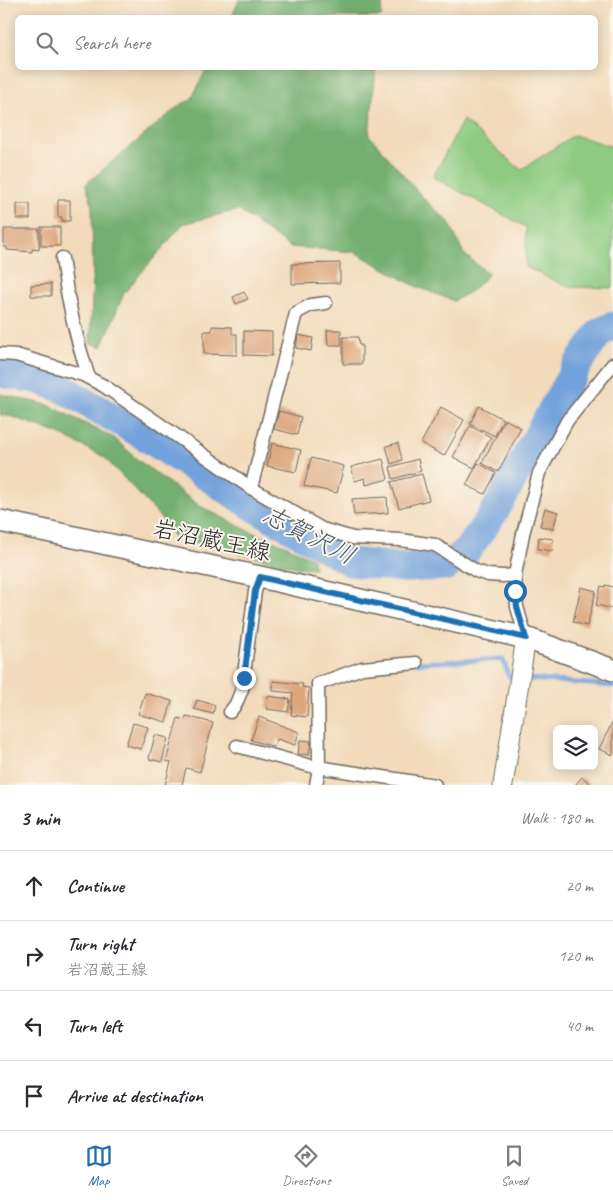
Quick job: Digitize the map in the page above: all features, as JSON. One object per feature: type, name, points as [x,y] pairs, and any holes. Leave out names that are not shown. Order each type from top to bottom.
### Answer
[{"type":"main road","name":"岩沼蔵王線","points":[[0,521],[260,577],[526,638],[613,670]]},
{"type":"street","points":[[62,258],[69,307],[89,378]]},
{"type":"street","points":[[251,488],[296,314],[310,305],[326,303]]},
{"type":"street","points":[[0,354],[16,355],[57,366],[89,378],[161,425],[251,488],[312,524],[335,534],[353,538],[401,540],[435,545],[476,571],[488,575],[515,575]]},
{"type":"street","points":[[503,785],[526,638],[517,607],[515,575],[523,534],[539,473],[546,456],[567,421],[613,364]]},
{"type":"street","points":[[230,712],[236,704],[242,689],[253,599],[260,577]]},
{"type":"street","points":[[316,785],[319,768],[318,684],[362,668],[416,663]]},
{"type":"street","points":[[237,746],[319,768],[435,785]]},
{"type":"green space","points":[[239,0],[383,0],[381,15],[233,15]]},
{"type":"green space","points":[[206,70],[376,70],[369,135],[424,199],[449,222],[464,254],[489,274],[473,290],[454,301],[415,286],[355,252],[290,247],[238,210],[183,224],[124,293],[102,347],[90,343],[93,277],[92,204],[86,184],[181,104],[191,100]]},
{"type":"green space","points":[[463,120],[521,170],[574,135],[613,147],[613,288],[568,287],[526,267],[526,227],[433,177]]},
{"type":"green space","points":[[0,394],[48,405],[114,438],[138,460],[200,506],[247,530],[285,545],[313,559],[314,568],[296,567],[174,537],[156,512],[104,457],[57,433],[13,417],[0,415]]},
{"type":"building","points":[[58,200],[70,200],[70,221],[62,221],[62,217],[58,217]]},
{"type":"building","points":[[17,204],[30,204],[30,219],[17,219]]},
{"type":"building","points":[[41,227],[60,227],[60,246],[41,246]]},
{"type":"building","points":[[4,229],[39,229],[39,250],[32,249],[32,252],[7,250],[7,247],[4,247]]},
{"type":"building","points":[[340,263],[340,283],[292,284],[292,264]]},
{"type":"building","points":[[51,284],[51,296],[31,296],[31,285]]},
{"type":"building","points":[[244,292],[248,299],[236,304],[233,297]]},
{"type":"building","points":[[212,326],[232,327],[232,334],[237,334],[237,355],[204,354],[204,331],[212,331]]},
{"type":"building","points":[[327,330],[341,330],[341,345],[328,345]]},
{"type":"building","points":[[244,331],[272,332],[272,356],[244,355]]},
{"type":"building","points":[[298,335],[313,338],[311,351],[296,348]]},
{"type":"building","points":[[343,337],[358,337],[359,345],[362,345],[362,364],[343,364]]},
{"type":"building","points":[[479,406],[503,419],[495,436],[470,424]]},
{"type":"building","points":[[441,407],[464,420],[444,456],[421,443]]},
{"type":"building","points":[[279,411],[301,417],[297,435],[274,429]]},
{"type":"building","points":[[505,419],[521,428],[498,472],[482,463]]},
{"type":"building","points":[[470,426],[491,437],[474,468],[453,457]]},
{"type":"building","points":[[272,443],[301,450],[296,472],[267,466]]},
{"type":"building","points":[[398,443],[402,460],[391,464],[386,446]]},
{"type":"building","points":[[311,458],[344,466],[337,493],[304,486]]},
{"type":"building","points":[[383,459],[388,479],[366,485],[365,478],[355,481],[351,467]]},
{"type":"building","points":[[418,459],[421,471],[393,479],[390,467]]},
{"type":"building","points":[[478,463],[496,473],[485,494],[466,485]]},
{"type":"building","points":[[422,474],[429,500],[399,508],[391,482]]},
{"type":"building","points":[[387,497],[388,513],[354,515],[352,499]]},
{"type":"building","points":[[545,508],[558,512],[553,529],[540,526]]},
{"type":"building","points":[[539,537],[553,539],[552,551],[538,549]]},
{"type":"building","points":[[605,585],[613,587],[613,609],[596,605],[601,586],[605,587]]},
{"type":"building","points":[[581,587],[596,591],[587,626],[573,622]]},
{"type":"building","points":[[273,681],[303,684],[302,687],[309,688],[307,717],[291,715],[293,693],[273,691]]},
{"type":"building","points":[[145,693],[172,701],[166,722],[138,714]]},
{"type":"building","points":[[268,696],[290,699],[288,712],[267,709]]},
{"type":"building","points":[[197,700],[215,705],[213,714],[194,709]]},
{"type":"building","points":[[186,716],[213,723],[200,772],[186,768],[182,785],[165,785],[171,762],[166,761],[178,718],[185,720]]},
{"type":"building","points":[[259,717],[299,732],[295,745],[277,739],[274,747],[251,740]]},
{"type":"building","points":[[613,721],[613,755],[599,749]]},
{"type":"building","points":[[133,723],[148,727],[141,749],[126,745]]},
{"type":"building","points":[[155,735],[168,738],[162,762],[149,759]]},
{"type":"building","points":[[300,740],[311,741],[309,755],[298,754]]},
{"type":"building","points":[[582,777],[592,785],[575,785]]},
{"type":"waterway","name":"志賀沢川","points":[[0,373],[40,380],[62,388],[146,437],[257,509],[350,562],[404,568],[447,566],[466,552],[495,511],[578,364],[600,332],[613,326]]},
{"type":"waterway","points":[[417,663],[503,659],[509,677]]},
{"type":"waterway","points":[[530,679],[613,686]]},
{"type":"route","points":[[244,678],[251,614],[255,591],[260,577],[526,638],[517,607],[515,591]]}]
